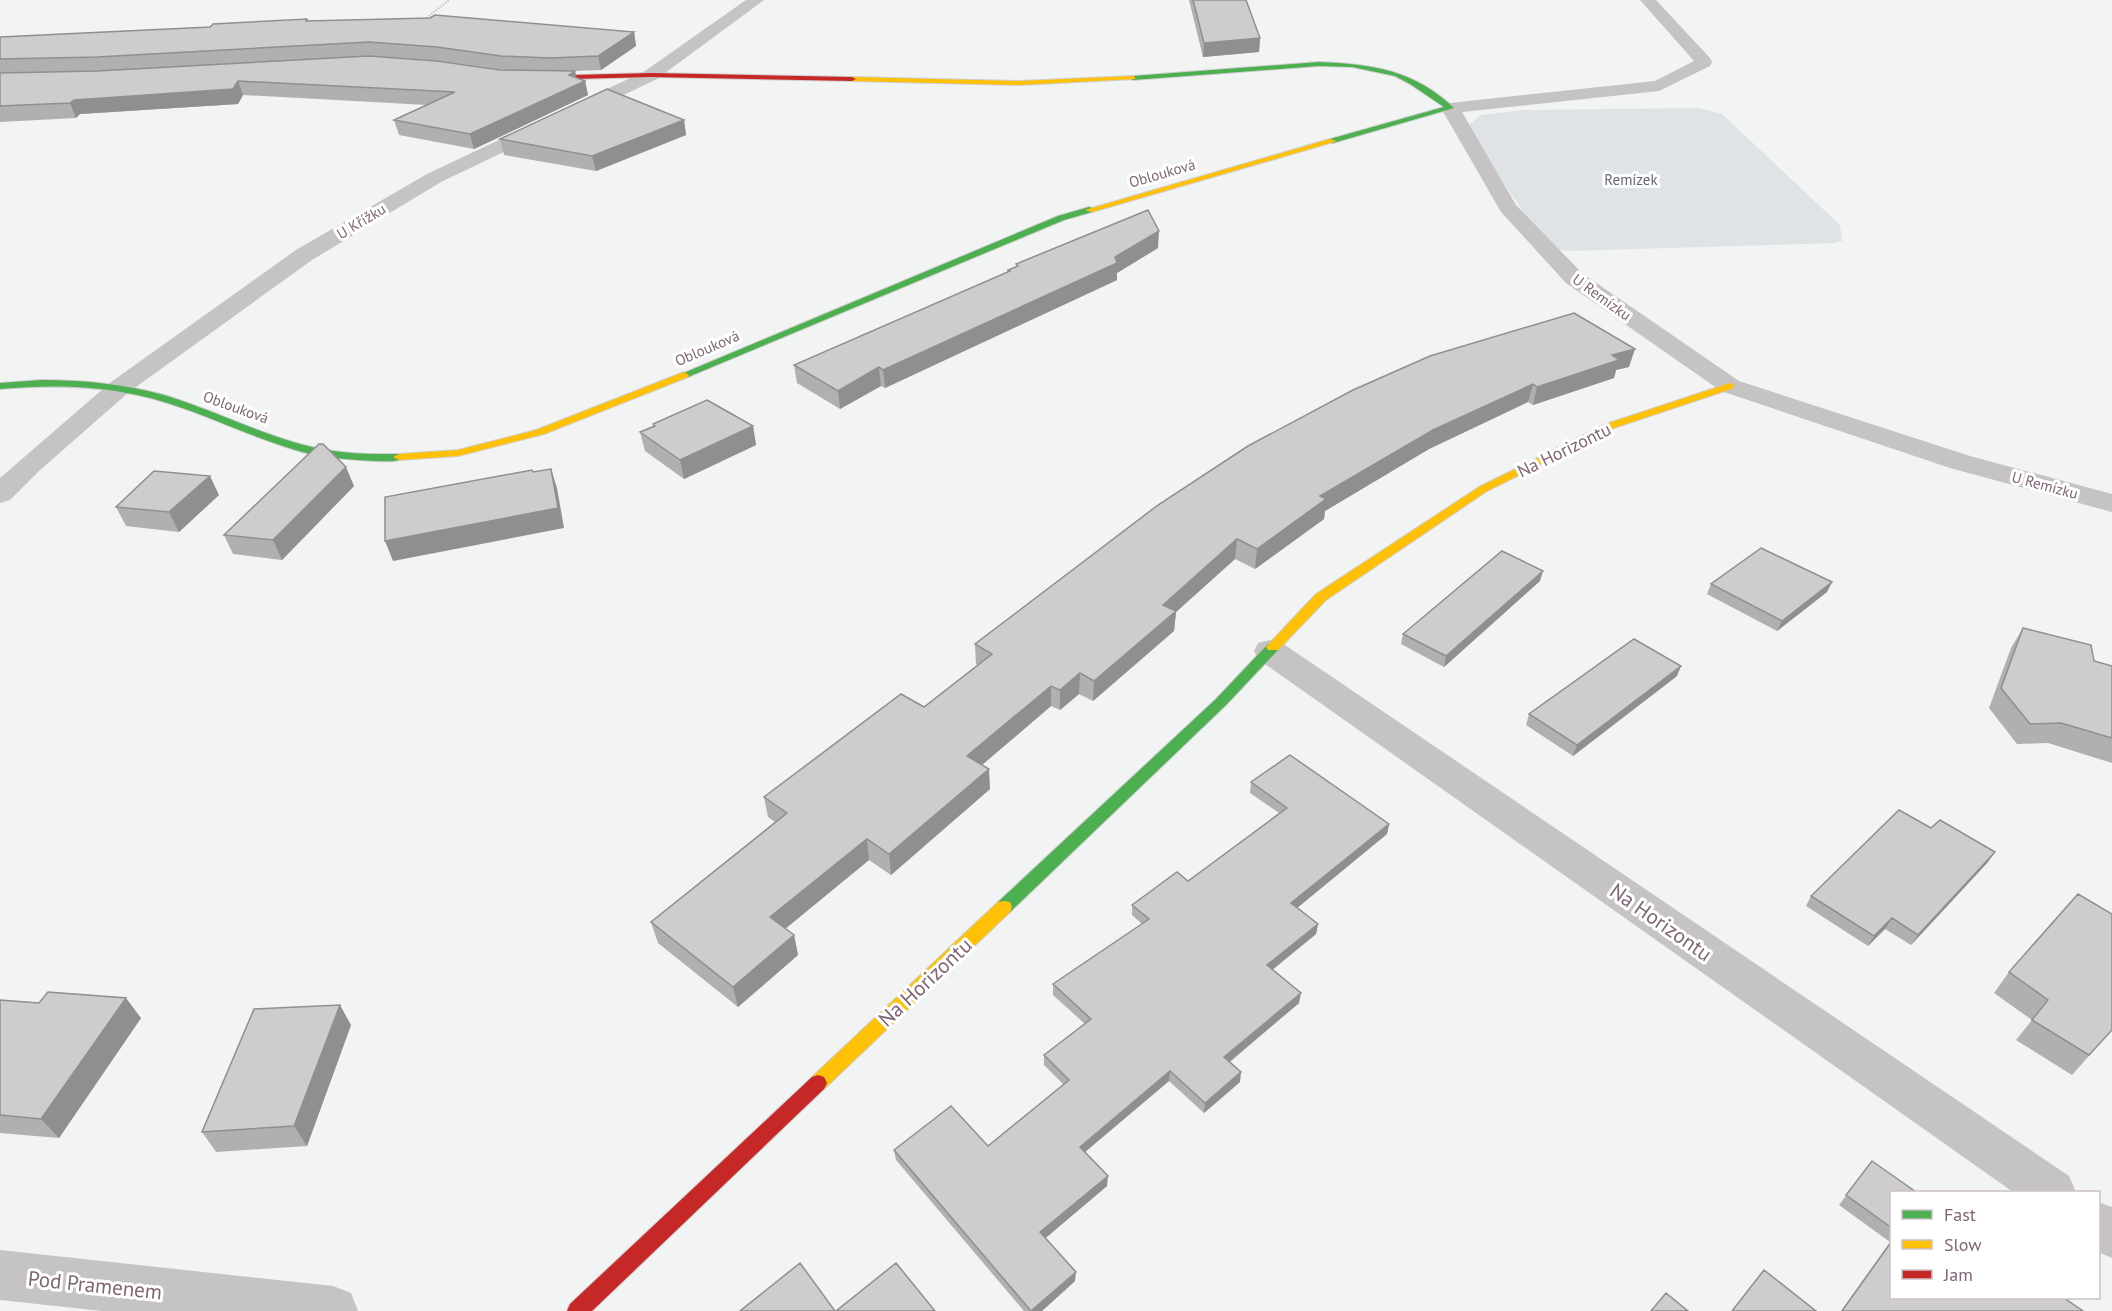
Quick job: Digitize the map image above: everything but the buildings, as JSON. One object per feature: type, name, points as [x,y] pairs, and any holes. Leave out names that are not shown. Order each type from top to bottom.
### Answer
[{"type":"street","name":"U Křížku","points":[[0,494],[29,465],[120,387],[304,255],[434,178],[651,75],[756,0]]},
{"type":"street","points":[[524,77],[600,78],[651,75],[1019,83],[1106,80],[1319,64],[1351,65],[1385,71],[1406,79],[1450,108],[1659,86],[1704,62],[1648,0]]},
{"type":"street","name":"U Remízku","points":[[1450,108],[1508,208],[1574,278],[1730,386],[1960,462],[2112,503]]},
{"type":"street","name":"Oblouková","points":[[0,386],[43,381],[120,387],[162,398],[309,450],[376,458],[458,453],[540,432],[623,401],[1061,218],[1450,108]]},
{"type":"street","name":"Na Horizontu","points":[[577,1311],[1221,702],[1321,597],[1483,489],[1610,426],[1730,386]]},
{"type":"street","name":"Na Horizontu","points":[[1270,651],[2051,1191]]},
{"type":"street","name":"Pod Pramenem","points":[[0,1275],[333,1311]]},
{"type":"path","points":[[422,22],[449,0]]},
{"type":"path","points":[[373,63],[388,50]]},
{"type":"path","points":[[369,57],[400,57]]},
{"type":"green space","name":"Remízek","points":[[1699,108],[1722,114],[1840,225],[1842,241],[1567,251],[1547,247],[1466,127],[1481,115],[1522,110]]},
{"type":"traffic: fast","points":[[1133,78],[1319,64],[1352,65],[1397,74],[1413,82],[1450,108],[1333,141]]},
{"type":"traffic: fast","points":[[684,375],[1061,218],[1089,210]]},
{"type":"traffic: fast","points":[[0,386],[61,383],[122,389],[181,404],[308,450],[354,456],[399,457]]},
{"type":"traffic: fast","points":[[1004,907],[1221,702],[1273,647]]},
{"type":"traffic: slow","points":[[852,79],[1019,83],[1133,78]]},
{"type":"traffic: slow","points":[[1089,210],[1333,141]]},
{"type":"traffic: slow","points":[[399,457],[458,453],[540,432],[684,375]]},
{"type":"traffic: slow","points":[[1273,647],[1321,597],[1483,489],[1610,426],[1730,386]]},
{"type":"traffic: slow","points":[[818,1083],[1004,907]]},
{"type":"traffic: jam","points":[[534,78],[651,75],[852,79]]},
{"type":"traffic: jam","points":[[577,1311],[818,1083]]}]
